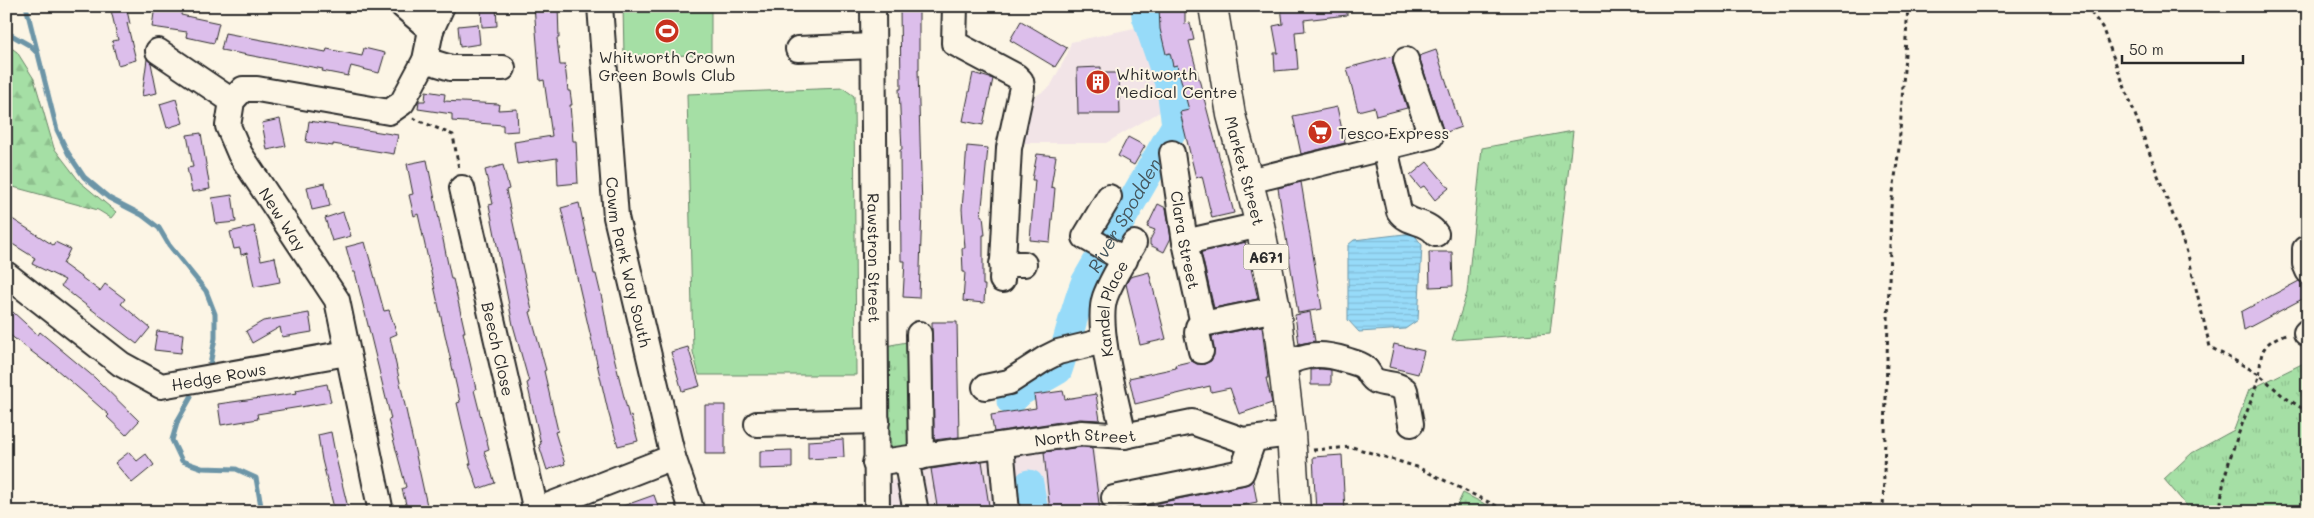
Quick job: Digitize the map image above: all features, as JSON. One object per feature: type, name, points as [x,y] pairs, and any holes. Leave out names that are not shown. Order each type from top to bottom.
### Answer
[{"type":"main road","name":"Market Street","points":[[1213,6],[1231,115],[1260,225],[1276,309],[1291,443],[1296,512]]},
{"type":"street","points":[[403,6],[431,30]]},
{"type":"street","points":[[158,51],[232,101],[243,89],[257,89],[389,112],[398,105],[424,60],[431,30],[442,6]]},
{"type":"street","name":"Cowm Park Way South","points":[[600,6],[616,217],[673,457],[692,512]]},
{"type":"street","name":"Rawstron Street","points":[[873,6],[875,463],[877,512]]},
{"type":"street","points":[[955,6],[954,43],[1016,76],[1021,81],[1022,86],[1009,148],[1009,269]]},
{"type":"street","points":[[798,49],[873,46]]},
{"type":"street","points":[[424,60],[450,68],[503,68]]},
{"type":"street","points":[[1249,181],[1431,136],[1406,60]]},
{"type":"street","name":"New Way","points":[[232,101],[228,126],[240,154],[337,300],[381,512]]},
{"type":"street","points":[[1385,148],[1399,211],[1403,217],[1428,225],[1436,234]]},
{"type":"street","name":"Clara Street","points":[[1172,153],[1185,242],[1203,324]]},
{"type":"street","name":"Beech Close","points":[[462,188],[534,511]]},
{"type":"street","name":"Kandel Place","points":[[1109,197],[1085,237],[1118,251],[1110,286],[1103,303],[1102,318],[1104,341],[1124,436]]},
{"type":"street","points":[[1185,242],[1260,225]]},
{"type":"street","name":"Hedge Rows","points":[[6,274],[121,364],[160,386],[348,353]]},
{"type":"street","points":[[1201,350],[1197,333],[1198,327],[1203,324],[1276,309]]},
{"type":"street","points":[[916,512],[914,458],[919,334]]},
{"type":"street","points":[[985,387],[1009,382],[1058,352],[1104,341]]},
{"type":"street","points":[[1283,364],[1313,354],[1330,354],[1359,364],[1366,368],[1373,379],[1378,382],[1401,386],[1405,390],[1411,424]]},
{"type":"street","points":[[757,424],[876,421]]},
{"type":"street","name":"North Street","points":[[875,463],[1082,433],[1124,436],[1192,422],[1233,438],[1291,443]]},
{"type":"street","points":[[1114,498],[1242,472],[1253,440]]},
{"type":"street","points":[[1001,445],[1007,512]]},
{"type":"street","points":[[534,511],[673,457]]},
{"type":"path","points":[[1883,512],[1890,207],[1898,148],[1908,6]]},
{"type":"path","points":[[2086,6],[2102,27],[2188,255],[2210,347],[2259,374],[2283,396],[2308,412]]},
{"type":"path","points":[[398,105],[420,122],[453,135],[462,188]]},
{"type":"path","points":[[2221,512],[2221,500],[2228,469],[2259,374],[2261,357],[2265,347],[2284,334],[2301,331],[2307,332]]},
{"type":"path","points":[[1291,443],[1352,447],[1416,467],[1509,512]]},
{"type":"shaded area","points":[[1143,26],[1170,106],[1106,143],[1020,143],[1028,101],[1050,87],[1067,55],[1071,42]]},
{"type":"shaded area","points":[[1094,442],[1103,512],[887,512],[887,484],[916,466]]},
{"type":"green space","name":"Whitworth Crown Green Bowls Club","points":[[623,6],[711,6],[711,55],[624,56]]},
{"type":"green space","points":[[6,44],[17,52],[34,79],[54,148],[80,182],[116,212],[111,218],[98,210],[6,185]]},
{"type":"green space","points":[[843,88],[854,96],[856,375],[699,375],[693,352],[687,94]]},
{"type":"green space","points":[[1573,131],[1550,333],[1452,340],[1467,293],[1482,148]]},
{"type":"green space","points":[[912,341],[914,450],[884,454],[880,347]]},
{"type":"green space","points":[[2308,361],[2308,512],[2192,512],[2164,479],[2192,453],[2234,430],[2249,390]]},
{"type":"green space","points":[[1463,493],[1501,512],[1454,512]]},
{"type":"water","points":[[1413,233],[1422,245],[1418,320],[1405,329],[1359,332],[1348,320],[1348,245],[1354,240]]},
{"type":"building","points":[[110,6],[126,6],[130,24],[127,23],[136,60],[118,65],[112,41],[118,40]]},
{"type":"building","points":[[155,6],[182,10],[181,15],[219,23],[214,43],[186,37],[187,32],[152,27]]},
{"type":"building","points":[[481,6],[496,6],[497,26],[482,27]]},
{"type":"building","points":[[534,6],[558,6],[559,38],[557,38],[560,65],[565,65],[568,91],[570,91],[573,141],[576,141],[578,183],[558,185],[557,158],[517,164],[514,142],[552,136],[544,80],[540,81]]},
{"type":"building","points":[[919,6],[918,70],[922,209],[919,298],[903,297],[905,261],[901,261],[900,150],[902,150],[899,89],[901,89],[900,7]]},
{"type":"building","points":[[1159,6],[1185,6],[1185,24],[1190,23],[1194,40],[1189,41],[1234,213],[1212,218],[1202,176],[1196,178],[1180,112],[1189,110],[1177,65],[1173,66],[1170,53],[1166,54],[1160,29]]},
{"type":"building","points":[[1281,6],[1347,6],[1347,15],[1304,20],[1305,31],[1295,32],[1298,69],[1275,71],[1274,53],[1278,53],[1273,26],[1283,24]]},
{"type":"building","points":[[1021,21],[1067,48],[1055,67],[1010,40]]},
{"type":"building","points":[[478,24],[480,44],[460,47],[458,26]]},
{"type":"building","points":[[225,33],[326,52],[327,49],[362,56],[364,48],[385,53],[379,73],[351,66],[348,76],[322,71],[323,69],[221,50]]},
{"type":"building","points":[[1436,50],[1461,127],[1444,133],[1419,56]]},
{"type":"building","points":[[1393,56],[1393,64],[1407,108],[1376,116],[1374,107],[1358,111],[1347,68]]},
{"type":"building","points":[[147,59],[151,63],[157,93],[142,96]]},
{"type":"building","name":"Whitworth Medical Centre","points":[[1101,67],[1101,73],[1119,73],[1120,114],[1078,114],[1077,68]]},
{"type":"building","points":[[973,73],[993,79],[983,125],[963,121]]},
{"type":"building","points":[[426,91],[445,94],[444,101],[499,104],[498,110],[517,109],[518,131],[503,132],[503,125],[452,121],[452,114],[418,109],[419,101],[425,101]]},
{"type":"building","points":[[176,99],[183,123],[167,128],[160,104]]},
{"type":"building","name":"Tesco Express","points":[[1337,107],[1345,143],[1301,154],[1293,116]]},
{"type":"building","points":[[280,119],[286,146],[267,150],[262,123]]},
{"type":"building","points":[[309,121],[398,135],[394,154],[333,144],[333,146],[306,142]]},
{"type":"building","points":[[201,133],[210,189],[192,192],[187,168],[193,167],[187,135]]},
{"type":"building","points":[[1128,137],[1145,146],[1134,165],[1118,156]]},
{"type":"building","points":[[967,146],[988,148],[981,216],[983,216],[985,235],[983,235],[984,303],[963,301],[965,272],[963,272],[962,248],[965,248],[962,209]]},
{"type":"building","points":[[1037,154],[1056,156],[1051,187],[1055,188],[1050,242],[1030,240],[1035,180],[1032,180]]},
{"type":"building","points":[[427,160],[451,279],[453,279],[465,332],[463,332],[476,389],[474,390],[489,449],[484,451],[495,483],[478,489],[469,464],[471,464],[457,403],[460,402],[418,214],[414,216],[409,195],[413,194],[407,164]]},
{"type":"building","points":[[1427,162],[1449,188],[1435,200],[1424,186],[1420,188],[1410,176]]},
{"type":"building","points":[[503,165],[509,189],[506,190],[532,311],[530,312],[546,370],[544,371],[558,431],[555,432],[565,464],[547,470],[539,445],[541,444],[527,383],[529,382],[513,325],[489,205],[493,204],[485,170]]},
{"type":"building","points":[[1301,182],[1322,309],[1298,313],[1278,188]]},
{"type":"building","points":[[325,183],[330,206],[312,210],[307,187]]},
{"type":"building","points":[[232,195],[236,222],[216,224],[212,198]]},
{"type":"building","points":[[579,203],[609,337],[629,417],[631,416],[638,441],[618,446],[608,411],[561,208]]},
{"type":"building","points":[[1158,204],[1166,208],[1171,238],[1164,252],[1150,245],[1150,240],[1155,230],[1147,227]]},
{"type":"building","points":[[343,212],[351,236],[332,241],[325,218]]},
{"type":"building","points":[[6,215],[53,245],[55,242],[70,249],[63,264],[100,291],[105,284],[125,299],[121,304],[150,328],[137,344],[61,286],[65,280],[32,264],[35,258],[6,240]]},
{"type":"building","points":[[254,226],[261,260],[275,257],[280,282],[254,287],[247,253],[241,255],[240,248],[234,249],[230,232]]},
{"type":"building","points":[[365,242],[384,311],[389,310],[397,334],[390,337],[428,510],[420,512],[408,512],[402,489],[406,487],[388,420],[391,419],[355,272],[353,272],[346,247]]},
{"type":"building","points":[[1245,242],[1258,299],[1214,308],[1201,252]]},
{"type":"building","points":[[1429,252],[1452,252],[1453,286],[1430,287]]},
{"type":"building","points":[[1149,272],[1166,339],[1140,345],[1126,284],[1130,277]]},
{"type":"building","points":[[2299,281],[2306,285],[2308,296],[2244,330],[2241,312]]},
{"type":"building","points":[[13,312],[38,335],[40,332],[95,378],[139,421],[126,435],[107,417],[109,415],[83,392],[49,363],[6,332],[6,319]]},
{"type":"building","points":[[1310,312],[1315,341],[1299,344],[1295,315]]},
{"type":"building","points":[[309,313],[312,332],[282,337],[280,327],[252,343],[246,331],[263,321]]},
{"type":"building","points":[[932,322],[957,322],[959,437],[934,440]]},
{"type":"building","points":[[1262,326],[1268,378],[1266,378],[1272,403],[1239,414],[1230,388],[1211,392],[1210,386],[1135,404],[1129,378],[1176,368],[1175,365],[1192,361],[1197,364],[1204,364],[1211,361],[1214,355],[1212,336]]},
{"type":"building","points":[[157,331],[183,334],[181,353],[154,350]]},
{"type":"building","points":[[1394,344],[1424,351],[1418,374],[1389,367]]},
{"type":"building","points":[[688,347],[700,386],[682,391],[671,352]]},
{"type":"building","points":[[1311,370],[1331,370],[1331,385],[1311,385]]},
{"type":"building","points":[[327,384],[331,402],[257,414],[258,419],[221,425],[218,404],[297,393],[296,390]]},
{"type":"building","points":[[1063,391],[1065,399],[1096,394],[1100,420],[1080,419],[994,432],[991,415],[1036,408],[1034,395]]},
{"type":"building","points":[[705,405],[725,405],[725,454],[705,454]]},
{"type":"building","points":[[331,432],[349,512],[335,512],[322,460],[318,435]]},
{"type":"building","points":[[843,439],[844,457],[808,459],[808,441]]},
{"type":"building","points":[[1082,447],[1092,448],[1100,512],[1050,512],[1044,452]]},
{"type":"building","points":[[792,450],[792,468],[760,469],[760,451]]},
{"type":"building","points":[[129,452],[137,461],[146,454],[154,465],[132,483],[115,463]]},
{"type":"building","points":[[1342,455],[1345,512],[1316,512],[1313,457]]},
{"type":"building","points":[[982,461],[990,512],[938,512],[931,469]]},
{"type":"building","points":[[1253,480],[1257,502],[1209,512],[1116,512],[1245,485]]},
{"type":"building","points":[[654,495],[660,512],[612,512],[612,510]]},
{"type":"waterway","points":[[26,6],[38,54]]},
{"type":"waterway","name":"River Spodden","points":[[1011,401],[1020,392],[1058,370],[1085,283],[1176,125],[1171,89],[1146,16],[1145,6]]},
{"type":"waterway","points":[[6,32],[29,45],[38,54],[57,130],[68,153],[84,177],[109,198],[142,215],[159,228],[169,245],[206,291],[215,314],[215,338],[210,365]]},
{"type":"waterway","points":[[191,397],[178,420],[172,440],[182,461],[202,468],[236,469],[256,478],[262,512]]},
{"type":"waterway","name":"River Spodden","points":[[1029,484],[1034,512]]},
{"type":"place","name":"Whitworth Crown Green Bowls Club","points":[[667,31]]},
{"type":"place","name":"Whitworth Medical Centre","points":[[1098,82]]},
{"type":"place","name":"Tesco Express","points":[[1320,132]]}]
